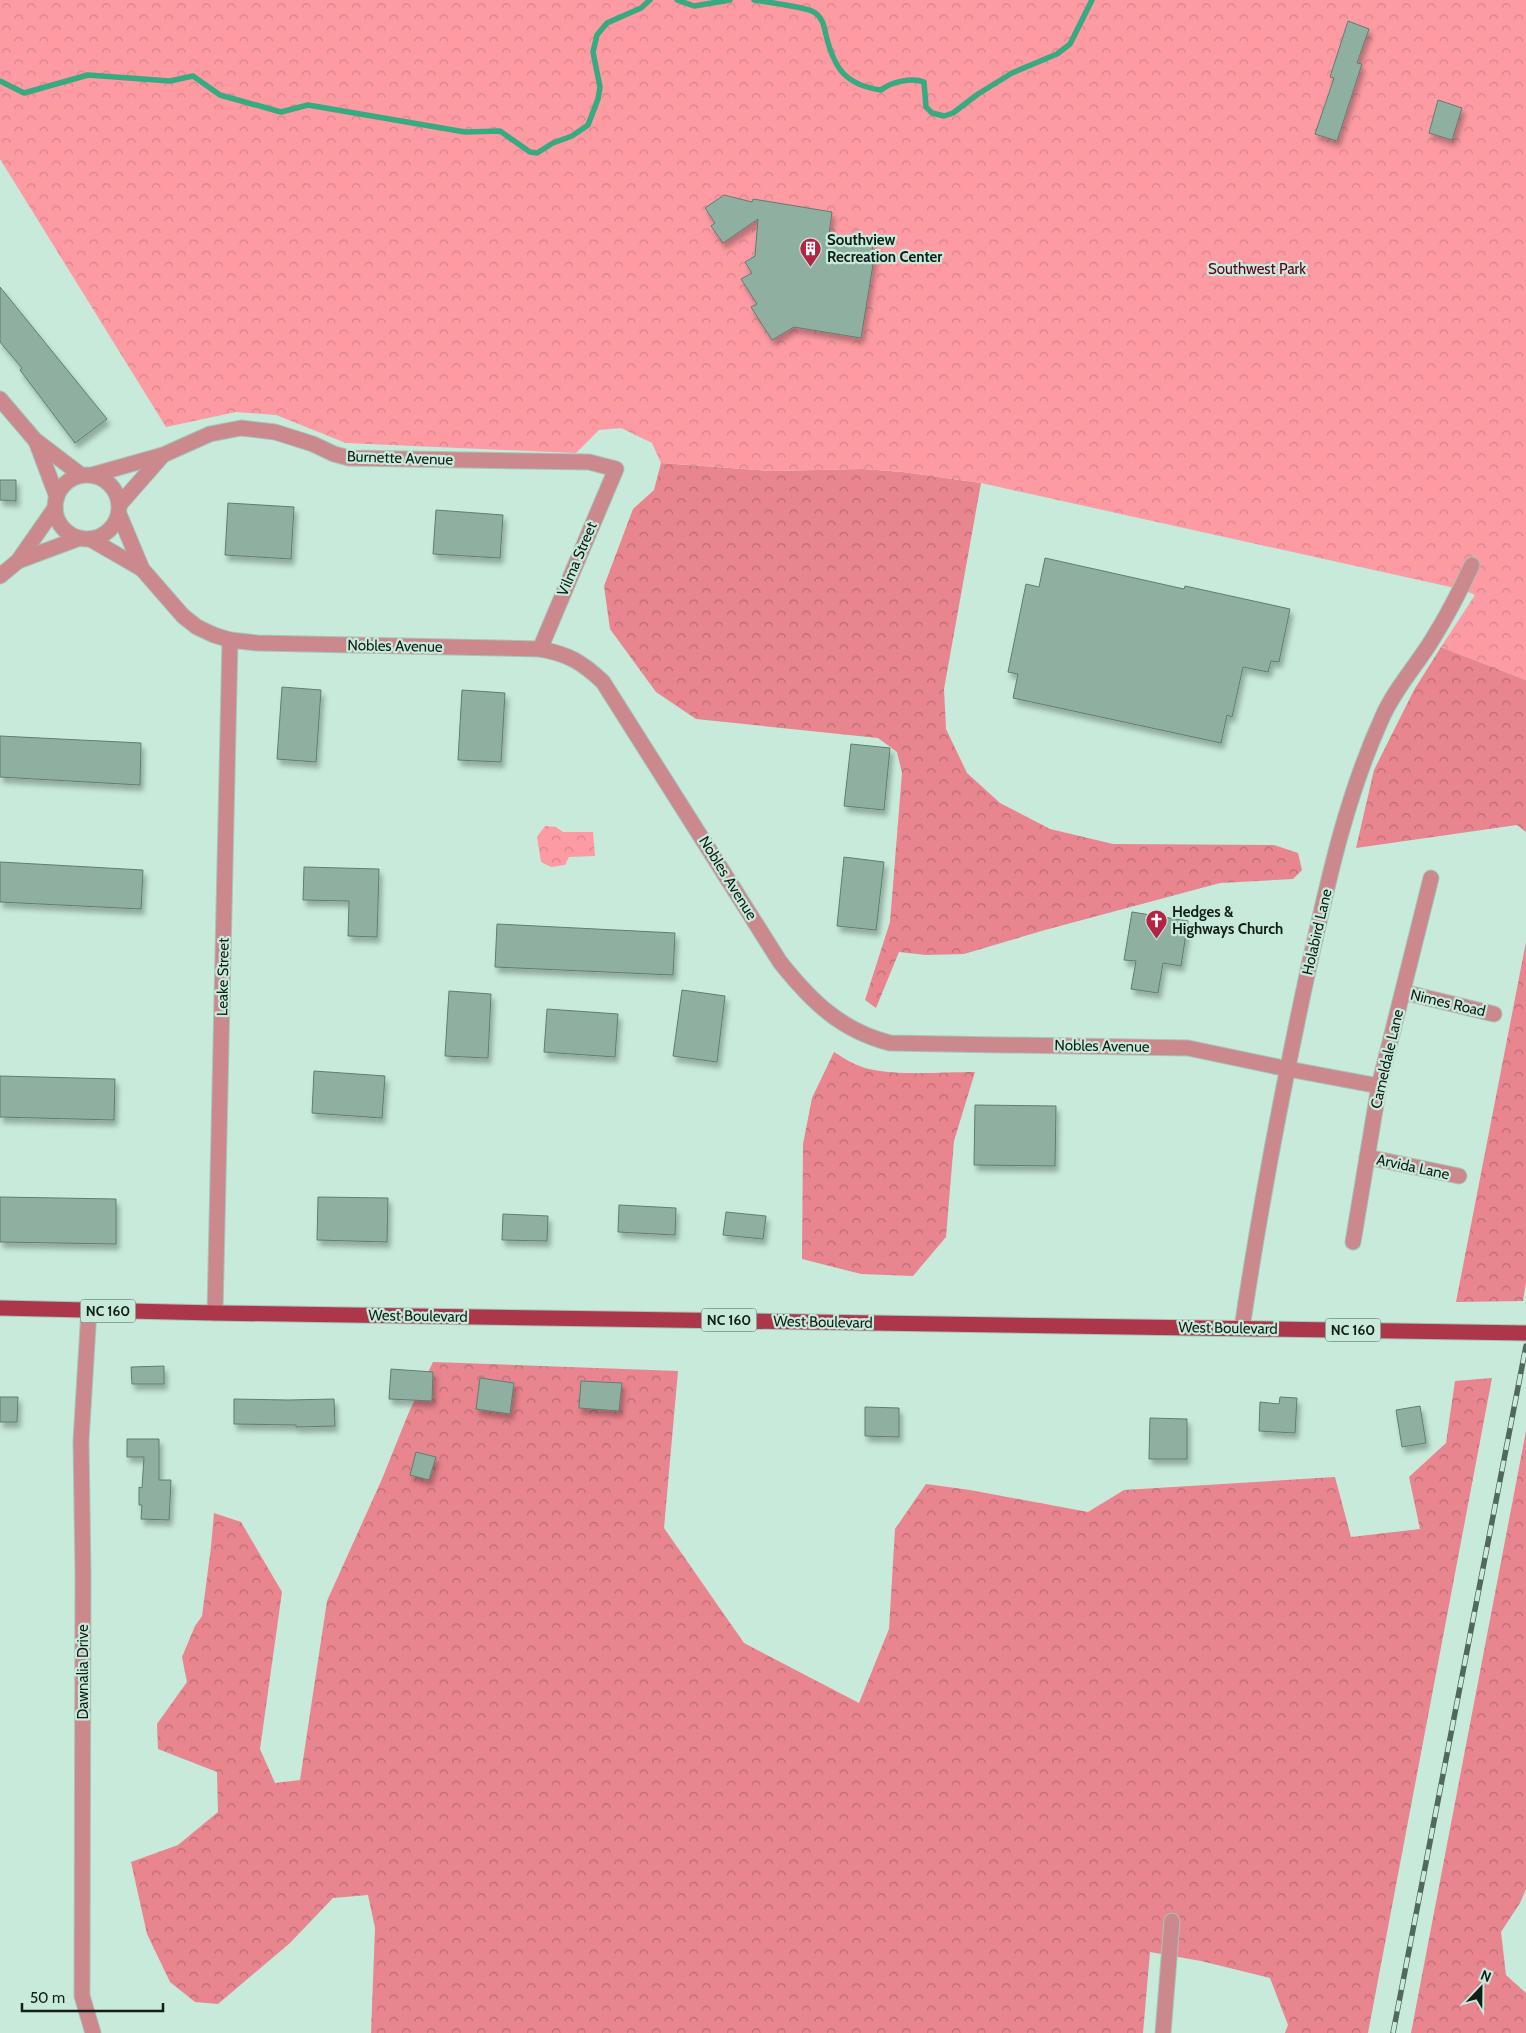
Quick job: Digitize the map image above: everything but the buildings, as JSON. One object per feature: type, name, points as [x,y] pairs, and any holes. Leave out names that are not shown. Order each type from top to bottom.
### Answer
[{"type":"main road","name":"West Boulevard","points":[[0,1308],[1526,1333]]},
{"type":"street","points":[[0,399],[35,440],[87,475],[103,479],[112,486],[117,494],[119,509],[115,524],[100,537],[85,539],[18,562],[0,576]]},
{"type":"street","name":"Burnette Avenue","points":[[87,475],[163,455],[210,434],[241,428],[275,432],[349,458],[588,462],[616,469]]},
{"type":"street","points":[[35,440],[56,502],[57,519],[71,535],[85,539]]},
{"type":"street","name":"Burnette Avenue","points":[[119,509],[163,455]]},
{"type":"street","name":"Vilma Street","points":[[540,649],[616,469]]},
{"type":"street","points":[[18,562],[56,502],[62,487],[71,480],[87,475]]},
{"type":"street","name":"Nobles Avenue","points":[[119,509],[142,568],[183,616],[197,627],[214,635],[230,640],[258,643],[540,649],[568,656],[588,668],[603,682],[780,962],[797,983],[821,1007],[847,1026],[868,1037],[890,1043],[1172,1047],[1379,1086]]},
{"type":"street","name":"Nobles Avenue","points":[[85,539],[142,568]]},
{"type":"street","name":"Holabird Lane","points":[[1242,1328],[1256,1234],[1288,1069],[1334,853],[1351,795],[1382,716],[1432,640],[1460,592],[1472,565]]},
{"type":"street","name":"Leake Street","points":[[215,1313],[230,640]]},
{"type":"street","name":"Cameldale Lane","points":[[1353,1242],[1379,1086],[1431,878]]},
{"type":"street","name":"Nimes Road","points":[[1402,992],[1494,1014]]},
{"type":"street","name":"Arvida Lane","points":[[1367,1157],[1459,1176]]},
{"type":"street","name":"Dawnalia Drive","points":[[89,1310],[81,1441],[84,1574],[82,1996],[93,2033]]},
{"type":"street","points":[[1163,2033],[1172,1921]]},
{"type":"green space","name":"Southwest Park","points":[[0,0],[1526,0],[1526,680],[1441,647],[1475,595],[1464,590],[981,483],[903,472],[863,469],[771,471],[661,463],[652,443],[621,428],[599,430],[576,453],[346,443],[276,415],[236,412],[166,427],[0,159]]},
{"type":"green space","points":[[661,463],[771,471],[863,469],[903,472],[981,483],[944,689],[946,729],[967,773],[1000,803],[1050,829],[1113,844],[1274,845],[1298,853],[1302,870],[1293,879],[1220,883],[964,954],[926,955],[899,952],[876,1008],[865,1000],[890,922],[902,773],[897,752],[878,738],[696,719],[656,692],[610,629],[604,586],[633,509],[654,490]]},
{"type":"green space","points":[[1441,647],[1526,680],[1526,832],[1517,825],[1356,848],[1374,770],[1414,690]]},
{"type":"green space","points":[[545,826],[556,827],[563,832],[593,832],[595,856],[569,857],[565,865],[551,867],[541,862],[537,837]]},
{"type":"green space","points":[[1526,942],[1526,1282],[1523,1301],[1456,1302]]},
{"type":"green space","points":[[834,1052],[860,1066],[881,1071],[907,1073],[975,1072],[954,1141],[946,1237],[913,1276],[861,1274],[802,1259],[803,1144],[812,1098]]},
{"type":"green space","points":[[433,1362],[678,1371],[664,1528],[744,1643],[859,1703],[889,1629],[895,1529],[926,1484],[970,1490],[1088,1512],[1124,1490],[1335,1477],[1351,1537],[1420,1529],[1409,1477],[1446,1443],[1455,1381],[1492,1378],[1368,2033],[1285,2033],[1288,2025],[1270,1978],[1201,1961],[1150,1952],[1143,2033],[371,2033],[375,1928],[368,1895],[333,1898],[290,1943],[218,2004],[195,2002],[170,1982],[147,1934],[131,1862],[178,1845],[218,1812],[217,1772],[158,1749],[157,1724],[187,1682],[182,1657],[195,1626],[202,1616],[214,1513],[241,1522],[282,1592],[260,1749],[275,1783],[300,1780],[327,1601],[382,1479],[409,1412]]},
{"type":"green space","points":[[1526,1431],[1526,1889],[1520,1903],[1501,1932],[1506,1975],[1526,1993],[1526,2033],[1411,2033]]},
{"type":"waterway","points":[[0,81],[24,93],[88,75],[170,81],[193,76],[220,95],[281,112],[308,105],[465,132],[500,131],[530,152],[537,153],[553,143],[572,136],[588,125],[598,99],[600,87],[593,52],[597,35],[607,23],[641,8],[650,0]]},
{"type":"waterway","points":[[677,0],[694,6],[730,0]]},
{"type":"waterway","points":[[754,0],[814,12],[823,22],[829,47],[837,66],[850,79],[869,88],[881,90],[902,81],[914,80],[924,82],[926,107],[932,113],[944,116],[953,113],[978,94],[1012,73],[1057,54],[1070,44],[1092,0]]},
{"type":"railway","points":[[1393,2033],[1526,1346]]},
{"type":"place","name":"Southview Recreation Center","points":[[811,268]]},
{"type":"place","name":"Hedges & Highways Church","points":[[1156,940]]}]
